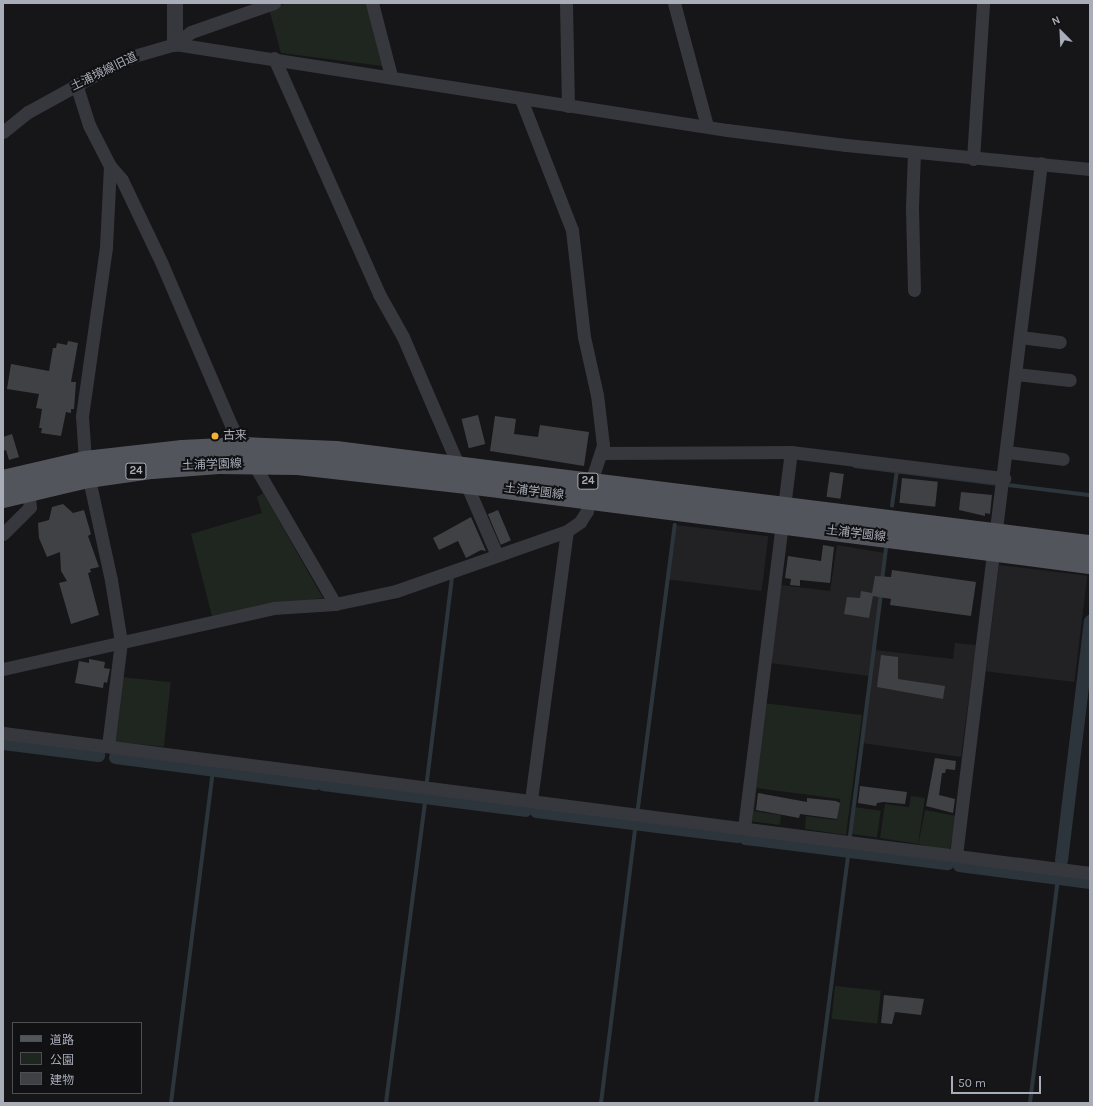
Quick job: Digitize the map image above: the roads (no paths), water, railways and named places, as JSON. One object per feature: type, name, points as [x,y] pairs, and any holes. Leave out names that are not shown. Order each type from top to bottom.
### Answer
[{"type":"main road","name":"土浦学園線","points":[[3,498],[28,491],[86,470],[182,450],[243,447],[336,450],[459,464],[590,490],[783,516],[995,542],[1090,545]]},
{"type":"main road","name":"土浦学園線","points":[[3,480],[86,470],[185,465],[254,464],[339,468],[467,484],[590,490]]},
{"type":"main road","name":"土浦学園線","points":[[995,542],[1090,564]]},
{"type":"street","points":[[175,3],[175,44]]},
{"type":"street","points":[[175,44],[191,32],[274,3]]},
{"type":"street","points":[[372,3],[391,76]]},
{"type":"street","points":[[566,3],[568,106]]},
{"type":"street","points":[[674,3],[707,126]]},
{"type":"street","points":[[973,159],[983,3]]},
{"type":"street","points":[[175,44],[391,76],[521,99],[707,126],[973,159],[1041,163],[1090,169]]},
{"type":"street","name":"土浦境線旧道","points":[[3,132],[28,112],[76,84],[134,56],[175,44]]},
{"type":"street","points":[[274,58],[379,294],[403,337],[497,555]]},
{"type":"street","points":[[76,84],[89,125],[110,166],[122,180],[162,264],[231,425],[335,604]]},
{"type":"street","points":[[3,669],[273,608],[335,604],[396,591],[567,531],[580,522],[587,511],[590,490],[604,445],[597,395],[584,337],[572,230],[521,99]]},
{"type":"street","points":[[914,152],[912,207],[914,290]]},
{"type":"street","points":[[956,855],[1004,478],[1041,163]]},
{"type":"street","points":[[108,746],[121,642],[111,580],[86,470],[82,416],[106,247],[110,166]]},
{"type":"street","points":[[1020,337],[1060,342]]},
{"type":"street","points":[[1016,374],[1070,380]]},
{"type":"street","points":[[601,453],[791,452],[1004,478]]},
{"type":"street","points":[[744,828],[791,452]]},
{"type":"street","points":[[1007,452],[1062,459]]},
{"type":"street","points":[[3,534],[30,507],[28,491]]},
{"type":"street","points":[[531,800],[567,531]]},
{"type":"street","points":[[3,733],[1090,873]]},
{"type":"waterway","points":[[855,466],[999,484]]},
{"type":"waterway","points":[[892,506],[897,472]]},
{"type":"waterway","points":[[1008,485],[1090,495]]},
{"type":"waterway","points":[[638,808],[675,525]]},
{"type":"waterway","points":[[882,581],[886,549]]},
{"type":"waterway","points":[[427,781],[452,578]]},
{"type":"waterway","points":[[850,836],[881,593]]},
{"type":"waterway","points":[[1061,860],[1090,621]]},
{"type":"waterway","points":[[3,743],[98,755]]},
{"type":"waterway","points":[[115,757],[315,783]]},
{"type":"waterway","points":[[171,1103],[213,770]]},
{"type":"waterway","points":[[323,784],[525,810]]},
{"type":"waterway","points":[[386,1103],[426,796]]},
{"type":"waterway","points":[[536,811],[737,836]]},
{"type":"waterway","points":[[601,1103],[636,823]]},
{"type":"waterway","points":[[745,838],[947,863]]},
{"type":"waterway","points":[[816,1103],[849,850]]},
{"type":"waterway","points":[[959,865],[1090,882]]},
{"type":"waterway","points":[[1030,1103],[1058,878]]},
{"type":"place","name":"古来","points":[[215,436]]}]
